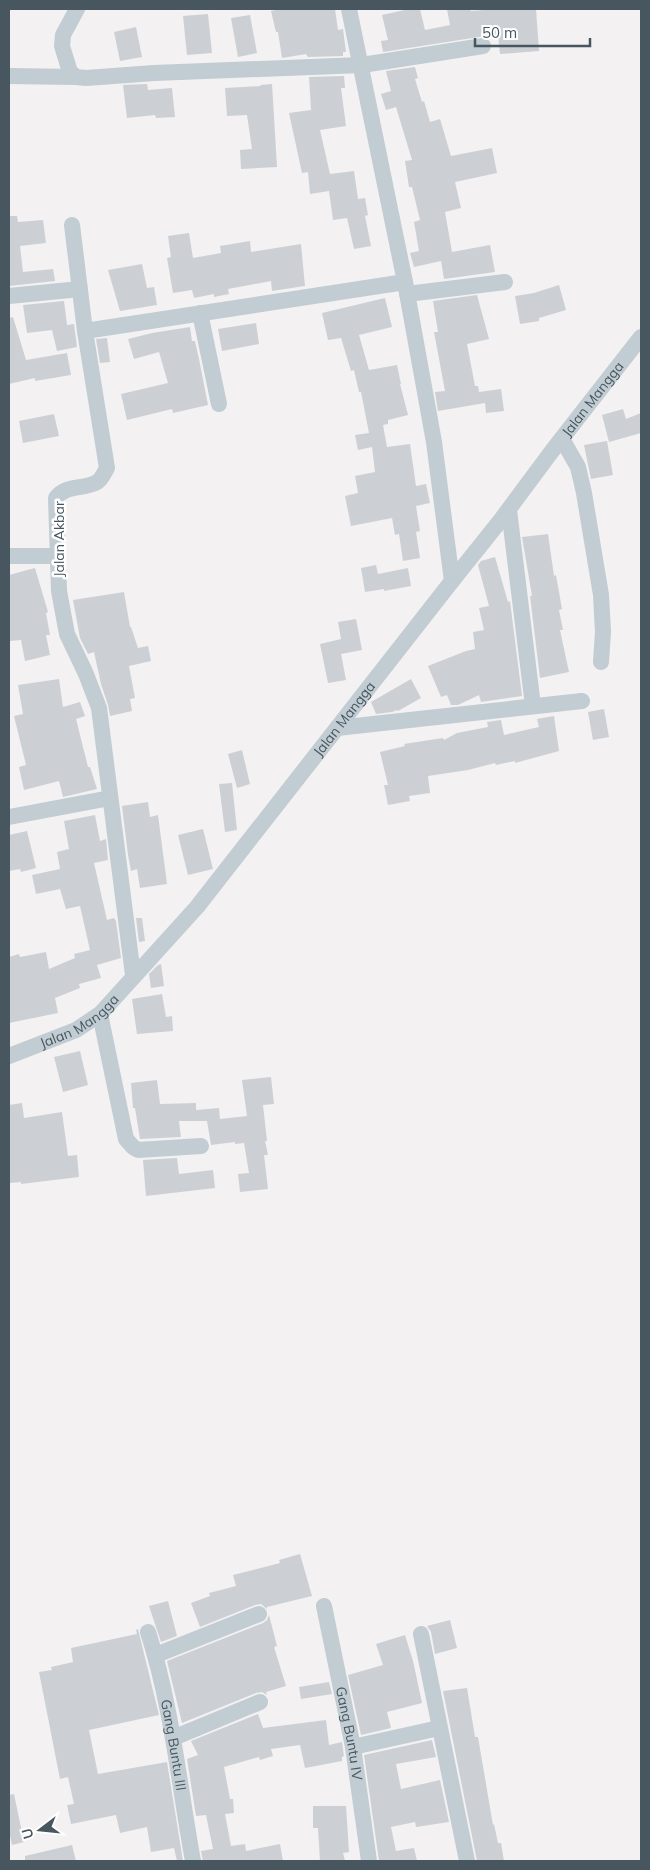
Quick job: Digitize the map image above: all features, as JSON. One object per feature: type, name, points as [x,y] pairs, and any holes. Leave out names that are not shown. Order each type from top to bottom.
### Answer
[{"type":"street","points":[[76,77],[70,72],[62,46],[62,36],[77,9]]},
{"type":"street","points":[[349,9],[362,65],[406,288],[434,442],[452,581]]},
{"type":"street","points":[[9,76],[86,78],[154,73],[362,65],[483,46]]},
{"type":"street","name":"Jalan Akbar","points":[[72,225],[85,331],[107,468],[102,478],[97,482],[60,492],[56,498],[59,591],[66,634],[86,674],[99,708],[133,976]]},
{"type":"street","points":[[85,331],[200,313],[406,288],[505,282]]},
{"type":"street","points":[[9,296],[80,289]]},
{"type":"street","points":[[200,313],[219,404]]},
{"type":"street","name":"Jalan Mangga","points":[[9,1056],[76,1030],[100,1014],[197,906],[509,510],[641,338]]},
{"type":"street","points":[[562,439],[578,467],[584,493],[601,595],[604,632],[600,662]]},
{"type":"street","points":[[509,510],[533,706]]},
{"type":"street","points":[[9,556],[58,556]]},
{"type":"street","points":[[337,728],[582,701]]},
{"type":"street","points":[[9,817],[110,798]]},
{"type":"street","points":[[100,1014],[126,1139],[138,1150],[201,1146]]},
{"type":"street","name":"Gang Buntu IV","points":[[324,1606],[353,1747],[369,1861]]},
{"type":"street","points":[[156,1655],[259,1614]]},
{"type":"street","name":"Gang Buntu III","points":[[148,1632],[156,1655],[173,1738],[193,1861]]},
{"type":"street","points":[[421,1634],[467,1861]]},
{"type":"street","points":[[173,1738],[260,1702]]},
{"type":"street","points":[[353,1747],[439,1728]]},
{"type":"building","points":[[281,9],[335,9],[338,30],[343,29],[346,52],[343,52],[343,56],[308,57],[306,54],[282,58],[278,32],[276,32],[271,11]]},
{"type":"building","points":[[409,9],[420,9],[425,30],[450,25],[447,9],[470,9],[471,11],[536,9],[539,51],[500,54],[498,34],[383,52],[381,41],[388,40],[382,15]]},
{"type":"building","points":[[208,14],[212,53],[187,55],[183,16]]},
{"type":"building","points":[[250,15],[257,53],[238,57],[231,18]]},
{"type":"building","points":[[136,27],[142,57],[120,61],[114,32]]},
{"type":"building","points":[[415,67],[418,78],[415,79],[430,122],[440,119],[451,156],[492,148],[497,173],[455,182],[461,208],[445,212],[452,252],[490,245],[495,272],[444,279],[441,261],[414,267],[410,253],[419,251],[414,222],[420,220],[412,187],[409,187],[405,161],[412,160],[396,107],[386,110],[381,94],[391,91],[386,71]]},
{"type":"building","points":[[344,76],[345,88],[341,88],[346,126],[320,130],[330,174],[354,171],[358,199],[365,198],[368,215],[365,216],[371,246],[354,249],[347,218],[333,220],[329,191],[310,194],[308,172],[302,173],[289,113],[311,110],[309,77]]},
{"type":"building","points":[[147,84],[148,90],[172,88],[175,117],[156,118],[155,115],[127,118],[123,85]]},
{"type":"building","points":[[272,84],[277,167],[241,169],[240,150],[252,149],[247,115],[227,116],[225,88]]},
{"type":"building","points":[[9,216],[17,216],[18,222],[43,220],[46,243],[20,246],[23,272],[53,269],[55,281],[9,286]]},
{"type":"building","points":[[189,233],[193,258],[221,253],[220,246],[250,241],[251,252],[301,244],[305,286],[272,291],[271,281],[228,289],[229,294],[214,297],[214,294],[194,298],[192,290],[173,293],[167,258],[171,257],[168,236]]},
{"type":"building","points":[[142,264],[147,288],[154,287],[157,305],[120,311],[108,270]]},
{"type":"building","points":[[559,285],[566,310],[539,318],[539,321],[520,324],[515,296],[534,293]]},
{"type":"building","points":[[477,295],[489,339],[467,344],[475,386],[478,386],[479,392],[501,389],[504,411],[486,413],[485,403],[438,411],[435,392],[445,391],[434,332],[438,332],[433,301]]},
{"type":"building","points":[[385,298],[392,327],[359,335],[369,370],[397,365],[408,415],[388,420],[388,424],[383,425],[387,447],[410,444],[416,486],[426,484],[430,503],[416,506],[420,531],[416,532],[420,558],[403,561],[399,534],[395,535],[392,518],[351,526],[345,496],[358,493],[355,476],[375,472],[372,447],[358,450],[355,435],[369,433],[361,392],[359,392],[354,370],[351,371],[341,338],[328,340],[322,313]]},
{"type":"building","points":[[64,301],[67,325],[74,324],[77,347],[57,351],[52,330],[27,333],[23,305]]},
{"type":"building","points":[[13,317],[26,360],[67,353],[71,375],[35,381],[35,378],[9,384],[9,318]]},
{"type":"building","points":[[256,323],[259,344],[222,351],[218,329]]},
{"type":"building","points":[[190,327],[192,341],[195,341],[208,405],[173,413],[172,409],[127,420],[121,394],[168,383],[159,352],[134,359],[128,339]]},
{"type":"building","points":[[107,338],[110,362],[100,363],[96,339]]},
{"type":"building","points":[[623,409],[626,419],[641,413],[641,433],[609,442],[602,415]]},
{"type":"building","points":[[54,414],[59,436],[23,443],[19,421]]},
{"type":"building","points":[[607,441],[613,475],[591,479],[584,445]]},
{"type":"building","points":[[548,534],[554,576],[556,575],[562,609],[559,610],[563,630],[560,630],[569,672],[540,678],[530,596],[532,596],[522,537]]},
{"type":"building","points":[[495,557],[508,602],[510,601],[522,696],[481,702],[479,695],[458,705],[451,705],[447,695],[441,697],[428,666],[475,649],[473,632],[484,630],[479,608],[489,606],[478,565],[481,561]]},
{"type":"building","points":[[376,565],[378,574],[408,568],[411,586],[365,592],[361,568]]},
{"type":"building","points":[[35,568],[48,612],[46,613],[50,635],[46,635],[50,655],[25,661],[21,640],[9,641],[9,575]]},
{"type":"building","points":[[124,592],[130,627],[138,648],[148,646],[151,661],[129,666],[135,698],[130,699],[132,711],[110,716],[94,652],[88,654],[80,638],[73,600]]},
{"type":"building","points":[[356,619],[362,650],[341,654],[346,680],[328,683],[320,644],[341,639],[338,622]]},
{"type":"building","points":[[59,679],[63,707],[80,702],[85,716],[76,719],[88,767],[90,767],[97,789],[63,797],[59,781],[24,790],[19,767],[26,765],[14,716],[23,714],[18,685]]},
{"type":"building","points":[[411,679],[421,698],[398,711],[376,714],[371,702]]},
{"type":"building","points":[[604,709],[609,737],[593,740],[588,712]]},
{"type":"building","points":[[554,716],[559,751],[515,763],[515,761],[496,765],[495,763],[468,770],[428,776],[430,793],[409,796],[410,801],[388,805],[384,785],[388,785],[380,752],[405,746],[404,744],[443,738],[444,740],[457,733],[488,727],[487,722],[501,720],[504,735],[539,727],[537,719]]},
{"type":"building","points":[[242,750],[250,784],[237,788],[228,754]]},
{"type":"building","points":[[232,783],[237,830],[225,832],[219,784]]},
{"type":"building","points":[[148,802],[150,817],[158,815],[167,884],[140,888],[137,869],[131,871],[122,806]]},
{"type":"building","points":[[95,815],[100,841],[106,839],[108,860],[94,863],[107,920],[114,918],[116,921],[121,958],[97,965],[101,978],[79,984],[80,988],[55,998],[58,1013],[9,1023],[9,957],[19,954],[20,957],[46,952],[49,969],[75,958],[74,954],[90,950],[80,906],[66,909],[60,889],[36,894],[32,875],[60,869],[57,852],[69,849],[64,821]]},
{"type":"building","points":[[203,829],[213,869],[188,875],[178,835]]},
{"type":"building","points":[[27,831],[36,868],[21,872],[20,869],[9,871],[9,835]]},
{"type":"building","points":[[136,918],[142,918],[145,941],[139,942]]},
{"type":"building","points":[[161,964],[164,986],[151,988],[149,974]]},
{"type":"building","points":[[162,994],[166,1017],[172,1016],[173,1031],[137,1034],[132,999]]},
{"type":"building","points":[[80,1051],[88,1085],[63,1092],[54,1057]]},
{"type":"building","points":[[271,1077],[274,1104],[263,1105],[267,1141],[265,1141],[268,1155],[264,1155],[268,1189],[240,1192],[238,1174],[249,1173],[244,1143],[235,1144],[235,1142],[211,1145],[207,1121],[179,1121],[181,1137],[140,1139],[135,1108],[133,1108],[131,1083],[157,1080],[160,1104],[196,1103],[196,1110],[219,1108],[220,1119],[247,1116],[242,1080]]},
{"type":"building","points":[[22,1103],[24,1118],[62,1112],[68,1156],[77,1155],[79,1177],[21,1184],[21,1182],[9,1183],[9,1105]]},
{"type":"building","points":[[177,1158],[179,1174],[213,1170],[215,1188],[146,1196],[143,1160]]},
{"type":"building","points":[[300,1554],[312,1596],[267,1607],[267,1609],[261,1604],[255,1605],[200,1627],[191,1603],[210,1596],[209,1593],[236,1586],[233,1575],[280,1563],[279,1560]]},
{"type":"building","points":[[168,1601],[177,1636],[161,1642],[149,1606]]},
{"type":"building","points":[[269,1615],[277,1646],[274,1647],[286,1686],[266,1692],[267,1695],[262,1692],[256,1693],[182,1723],[167,1661],[263,1623]]},
{"type":"building","points":[[450,1620],[457,1648],[435,1654],[431,1632],[427,1626]]},
{"type":"building","points":[[138,1629],[159,1715],[89,1730],[98,1774],[167,1762],[183,1861],[177,1861],[174,1848],[151,1852],[147,1827],[120,1833],[116,1815],[71,1824],[67,1805],[74,1804],[68,1777],[60,1779],[39,1672],[52,1670],[51,1667],[73,1662],[71,1648],[137,1634],[136,1630]]},
{"type":"building","points":[[405,1635],[422,1703],[387,1712],[391,1728],[361,1735],[348,1675],[383,1665],[376,1644]]},
{"type":"building","points":[[329,1682],[332,1694],[301,1699],[299,1687]]},
{"type":"building","points":[[467,1688],[475,1737],[478,1737],[493,1825],[498,1843],[501,1843],[504,1861],[477,1861],[443,1691]]},
{"type":"building","points":[[258,1714],[263,1728],[326,1720],[329,1745],[342,1742],[344,1756],[342,1761],[305,1768],[300,1745],[271,1749],[273,1756],[260,1760],[259,1757],[224,1767],[230,1799],[233,1799],[234,1813],[225,1814],[231,1846],[245,1844],[246,1851],[280,1844],[283,1861],[203,1861],[201,1851],[213,1849],[206,1815],[196,1816],[187,1759],[198,1755],[191,1741]]},
{"type":"building","points":[[432,1740],[436,1757],[396,1764],[401,1789],[440,1780],[449,1822],[416,1827],[415,1822],[391,1827],[396,1851],[414,1848],[417,1861],[379,1861],[364,1755]]},
{"type":"building","points":[[14,1794],[24,1842],[12,1845],[9,1831],[9,1795]]},
{"type":"building","points":[[313,1806],[346,1806],[349,1852],[343,1853],[345,1861],[320,1861],[318,1828],[313,1828]]},
{"type":"building","points":[[72,1845],[76,1861],[25,1861],[25,1856]]}]
